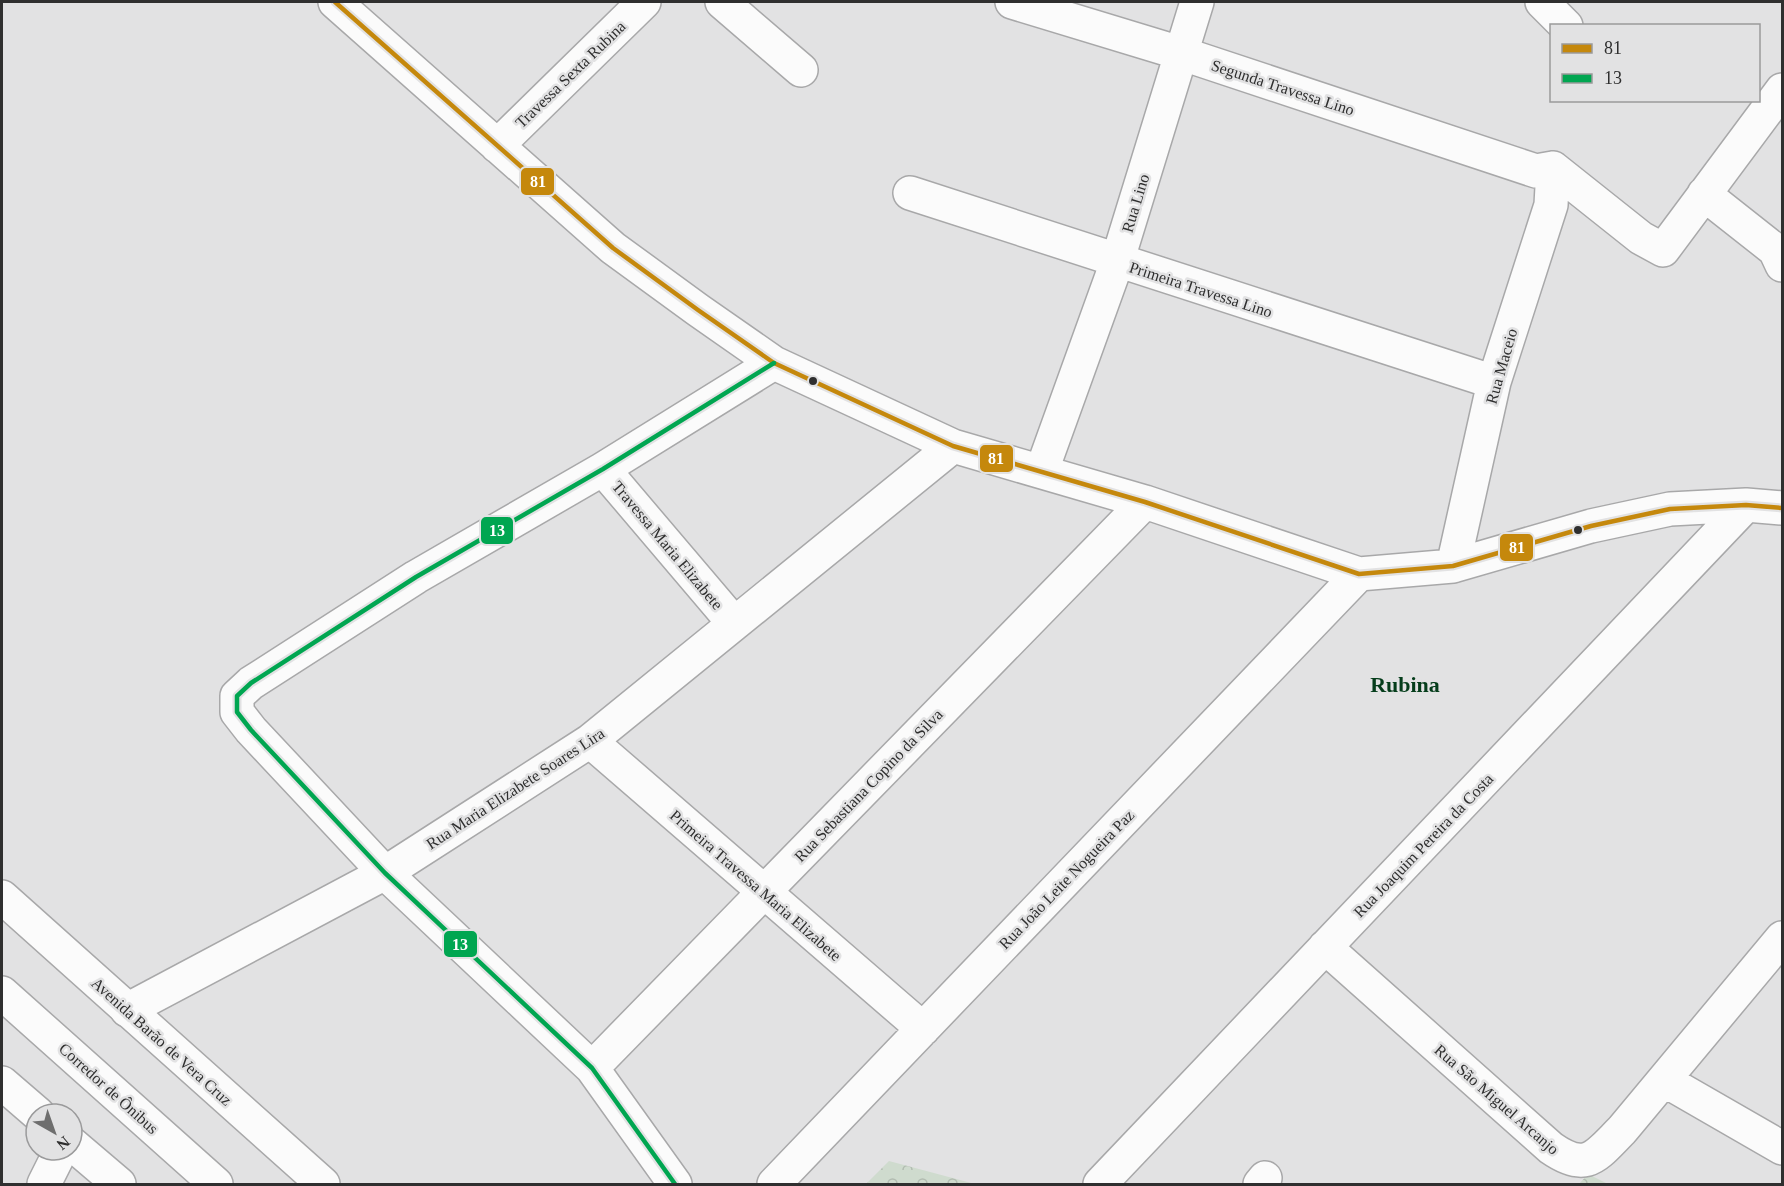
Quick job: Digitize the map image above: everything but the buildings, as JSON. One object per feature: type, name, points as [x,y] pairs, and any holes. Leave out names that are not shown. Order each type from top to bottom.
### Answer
[{"type":"main road","points":[[335,2],[613,248],[774,363],[953,446],[1042,470],[1145,502],[1359,574],[1454,566],[1591,526],[1671,509],[1746,505],[1782,508]]},
{"type":"main road","name":"Travessa Sexta Rubina","points":[[497,146],[644,2]]},
{"type":"main road","points":[[722,2],[801,70]]},
{"type":"main road","name":"Segunda Travessa Lino","points":[[1012,2],[1180,53],[1536,171],[1553,168]]},
{"type":"main road","name":"Rua Lino","points":[[1042,470],[1117,262],[1197,2]]},
{"type":"main road","points":[[1542,2],[1564,24]]},
{"type":"main road","points":[[1553,168],[1641,238],[1663,250],[1782,90]]},
{"type":"main road","name":"Rua Maceio","points":[[1454,566],[1494,382],[1551,205],[1553,168]]},
{"type":"main road","name":"Primeira Travessa Lino","points":[[909,193],[1494,382]]},
{"type":"main road","points":[[1704,194],[1775,250],[1782,265]]},
{"type":"main road","points":[[675,1185],[592,1068],[385,873],[251,730],[237,711],[237,696],[251,683],[416,577],[603,469],[774,363]]},
{"type":"main road","name":"Rua Maria Elizabete Soares Lira","points":[[127,1010],[385,873],[590,741],[953,446]]},
{"type":"main road","name":"Travessa Maria Elizabete","points":[[603,469],[734,622]]},
{"type":"main road","name":"Rua Sebastiana Copino da Silva","points":[[592,1068],[1145,502]]},
{"type":"main road","name":"Rua Joaquim Pereira da Costa","points":[[1100,1185],[1746,505]]},
{"type":"main road","name":"Rua João Leite Nogueira Paz","points":[[774,1185],[1359,574]]},
{"type":"main road","name":"Primeira Travessa Maria Elizabete","points":[[590,741],[923,1029]]},
{"type":"main road","name":"Avenida Barão de Vera Cruz","points":[[2,897],[323,1185]]},
{"type":"main road","name":"Rua São Miguel Arcanjo","points":[[1325,947],[1551,1148],[1569,1160],[1586,1161],[1602,1150],[1664,1080],[1782,938]]},
{"type":"main road","name":"Corredor de Ônibus","points":[[2,993],[216,1185]]},
{"type":"main road","points":[[1664,1080],[1782,1148]]},
{"type":"main road","points":[[2,1083],[24,1102]]},
{"type":"main road","points":[[84,1154],[119,1185]]},
{"type":"main road","points":[[44,1185],[55,1162]]},
{"type":"green space","points":[[889,1161],[975,1184],[866,1184]]},
{"type":"green space","points":[[1588,1174],[1608,1184],[1579,1184]]},
{"type":"transit line","name":"81","points":[[335,2],[613,248],[698,310],[774,363],[953,446],[1145,502],[1359,574],[1453,566],[1591,526],[1670,509],[1746,505],[1782,508]]},
{"type":"transit line","name":"13","points":[[675,1184],[592,1068],[385,873],[251,730],[237,712],[237,696],[251,683],[416,577],[603,469],[774,363]]},
{"type":"district","name":"Rubina","points":[[1405,684]]}]
